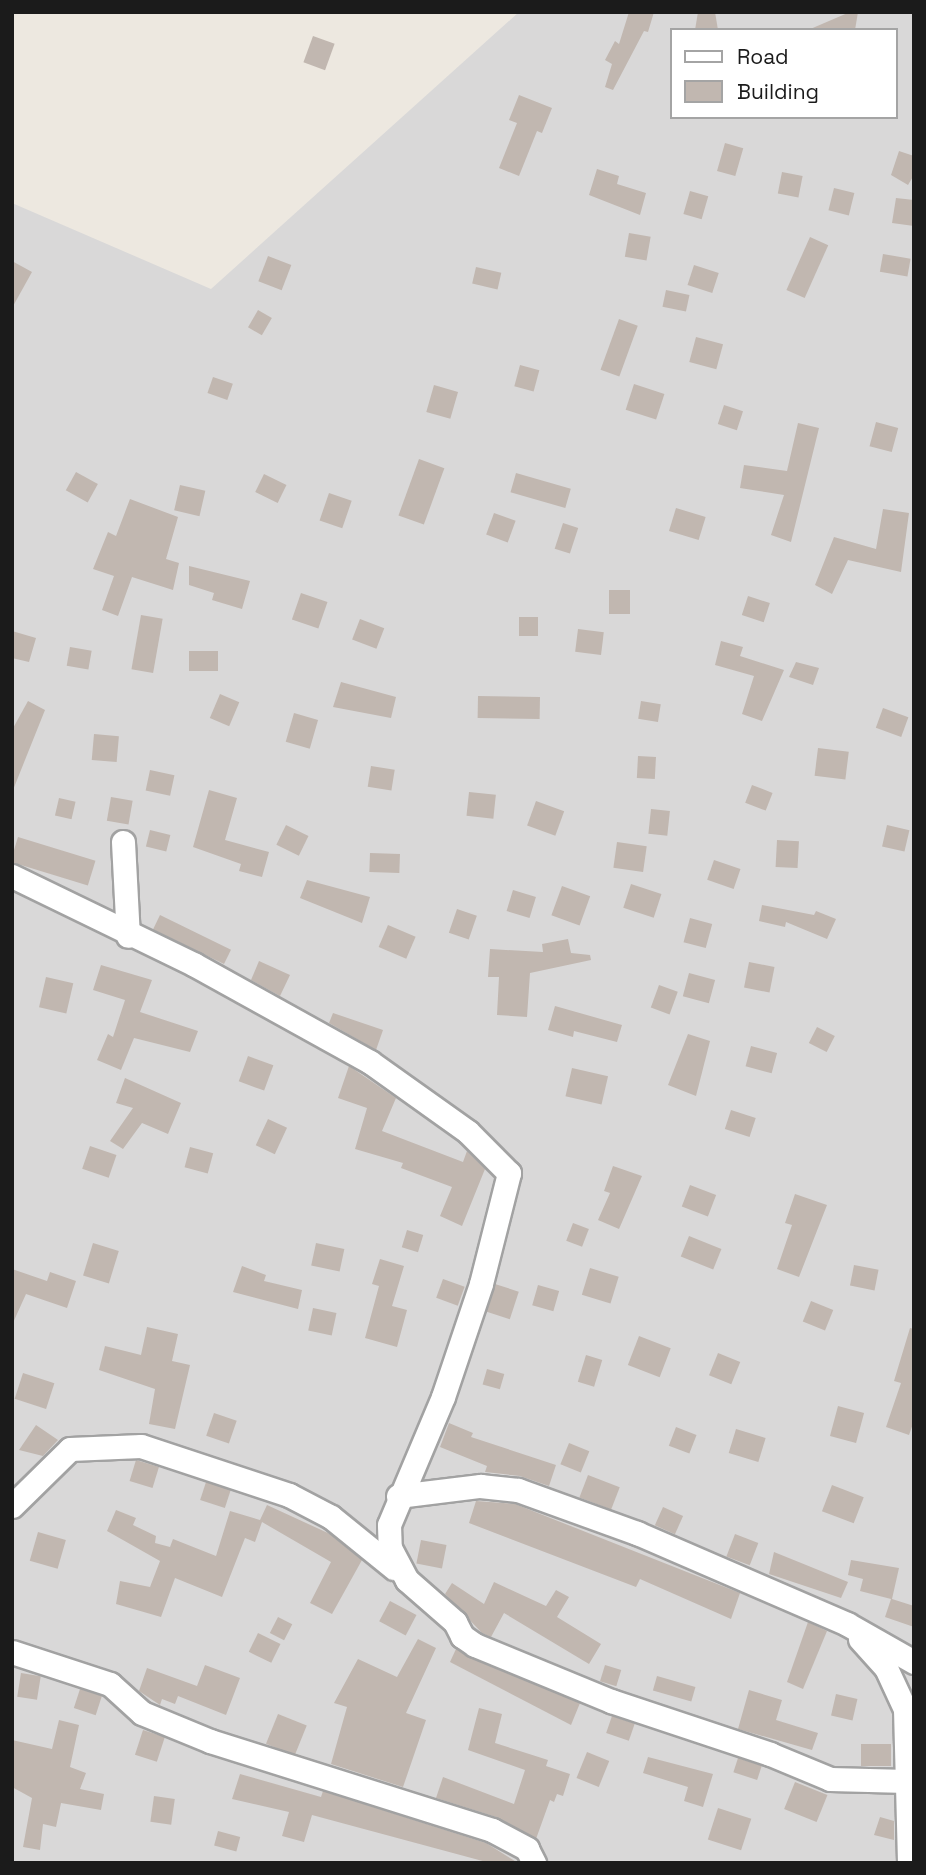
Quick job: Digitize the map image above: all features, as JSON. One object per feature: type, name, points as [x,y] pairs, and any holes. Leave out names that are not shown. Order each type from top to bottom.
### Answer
[{"type":"street","points":[[123,842],[128,936]]},
{"type":"street","points":[[12,876],[128,936],[195,965],[370,1062],[468,1132],[509,1173],[481,1284],[443,1397],[398,1496],[388,1525],[390,1548],[407,1580]]},
{"type":"street","points":[[12,1506],[71,1449],[141,1446],[289,1495],[369,1543],[455,1622],[462,1636],[475,1645],[611,1701],[830,1779],[907,1781]]},
{"type":"street","points":[[398,1496],[480,1486],[518,1490],[638,1533],[847,1624],[914,1662]]},
{"type":"street","points":[[847,1624],[886,1668],[905,1709],[909,1863]]},
{"type":"street","points":[[12,1652],[110,1684],[142,1713],[210,1741],[492,1830],[527,1849],[534,1863]]},
{"type":"shaded area","points":[[519,12],[914,12],[914,1863],[12,1863],[12,203],[211,289]]},
{"type":"building","points":[[629,12],[654,12],[648,32],[644,31],[613,90],[605,87],[612,64],[605,60],[615,41],[619,44]]},
{"type":"building","points":[[698,12],[715,12],[718,28],[695,28]]},
{"type":"building","points":[[850,12],[858,12],[855,28],[813,28]]},
{"type":"building","points":[[313,36],[335,44],[325,70],[303,62]]},
{"type":"building","points":[[519,95],[552,108],[542,133],[537,131],[519,176],[499,168],[517,123],[509,120]]},
{"type":"building","points":[[725,143],[743,148],[735,176],[717,171]]},
{"type":"building","points":[[899,151],[914,156],[914,175],[908,185],[891,175]]},
{"type":"building","points":[[597,169],[619,176],[617,184],[646,193],[640,215],[589,195]]},
{"type":"building","points":[[782,172],[803,176],[798,198],[778,194]]},
{"type":"building","points":[[834,188],[854,193],[849,215],[828,210]]},
{"type":"building","points":[[690,191],[708,196],[702,219],[683,214]]},
{"type":"building","points":[[896,198],[914,200],[914,226],[892,223]]},
{"type":"building","points":[[629,233],[651,237],[646,260],[625,257]]},
{"type":"building","points":[[810,237],[828,245],[805,298],[786,290]]},
{"type":"building","points":[[883,254],[911,259],[907,277],[880,272]]},
{"type":"building","points":[[268,256],[291,265],[282,290],[258,281]]},
{"type":"building","points":[[12,261],[32,272],[12,308]]},
{"type":"building","points":[[694,265],[719,273],[712,293],[688,285]]},
{"type":"building","points":[[476,267],[501,273],[498,289],[472,284]]},
{"type":"building","points":[[666,290],[689,295],[686,312],[662,307]]},
{"type":"building","points":[[258,310],[272,318],[262,335],[248,327]]},
{"type":"building","points":[[619,319],[638,326],[619,377],[601,370]]},
{"type":"building","points":[[696,337],[723,344],[716,369],[689,362]]},
{"type":"building","points":[[520,365],[539,370],[534,391],[514,386]]},
{"type":"building","points":[[213,377],[233,384],[227,400],[207,393]]},
{"type":"building","points":[[634,384],[664,394],[656,420],[626,410]]},
{"type":"building","points":[[434,385],[458,392],[450,419],[426,412]]},
{"type":"building","points":[[724,405],[743,411],[737,430],[718,424]]},
{"type":"building","points":[[876,422],[898,428],[892,452],[870,446]]},
{"type":"building","points":[[798,423],[819,428],[791,542],[771,535],[784,495],[740,488],[744,465],[787,471]]},
{"type":"building","points":[[419,459],[444,468],[424,525],[398,515]]},
{"type":"building","points":[[76,472],[98,484],[88,502],[66,490]]},
{"type":"building","points":[[516,473],[571,489],[565,508],[510,492]]},
{"type":"building","points":[[264,474],[286,485],[278,503],[255,492]]},
{"type":"building","points":[[180,485],[205,491],[199,516],[174,510]]},
{"type":"building","points":[[329,493],[352,501],[342,528],[320,520]]},
{"type":"building","points":[[130,499],[178,517],[166,559],[179,563],[173,590],[132,577],[118,616],[102,610],[114,576],[93,569],[108,532],[116,536]]},
{"type":"building","points":[[676,508],[706,517],[699,540],[669,531]]},
{"type":"building","points":[[883,509],[909,513],[901,572],[848,560],[832,594],[815,585],[834,537],[876,549]]},
{"type":"building","points":[[494,513],[516,521],[508,542],[486,535]]},
{"type":"building","points":[[563,523],[578,528],[570,554],[555,549]]},
{"type":"building","points":[[189,566],[250,581],[242,609],[212,600],[214,593],[189,585]]},
{"type":"building","points":[[609,590],[630,590],[630,614],[609,614]]},
{"type":"building","points":[[301,593],[327,602],[318,629],[292,619]]},
{"type":"building","points":[[748,596],[770,603],[764,622],[742,615]]},
{"type":"building","points":[[141,615],[163,619],[153,673],[131,669]]},
{"type":"building","points":[[519,617],[538,617],[538,636],[519,636]]},
{"type":"building","points":[[360,619],[384,628],[376,649],[352,640]]},
{"type":"building","points":[[578,629],[604,632],[601,655],[575,652]]},
{"type":"building","points":[[12,631],[36,638],[29,662],[12,658]]},
{"type":"building","points":[[721,641],[743,647],[740,656],[784,670],[762,721],[742,714],[754,676],[715,665]]},
{"type":"building","points":[[70,647],[92,651],[88,670],[67,666]]},
{"type":"building","points":[[189,651],[218,651],[218,671],[189,671]]},
{"type":"building","points":[[796,662],[819,668],[813,685],[789,677]]},
{"type":"building","points":[[341,682],[396,697],[391,718],[333,707]]},
{"type":"building","points":[[220,694],[239,702],[229,726],[210,718]]},
{"type":"building","points":[[478,696],[540,697],[540,719],[478,718]]},
{"type":"building","points":[[28,701],[45,710],[13,790],[12,730]]},
{"type":"building","points":[[641,701],[661,704],[658,722],[638,719]]},
{"type":"building","points":[[883,708],[908,717],[901,737],[876,728]]},
{"type":"building","points":[[294,713],[318,720],[310,749],[286,742]]},
{"type":"building","points":[[94,734],[119,736],[117,762],[92,760]]},
{"type":"building","points":[[818,748],[849,752],[845,780],[815,776]]},
{"type":"building","points":[[638,756],[656,757],[655,779],[637,778]]},
{"type":"building","points":[[371,766],[395,770],[391,790],[368,787]]},
{"type":"building","points":[[150,770],[174,775],[170,796],[146,791]]},
{"type":"building","points":[[752,785],[773,793],[766,811],[745,803]]},
{"type":"building","points":[[209,790],[237,798],[225,840],[269,852],[262,877],[239,871],[241,864],[193,847]]},
{"type":"building","points":[[469,792],[496,795],[493,819],[466,816]]},
{"type":"building","points":[[111,797],[133,801],[128,824],[107,821]]},
{"type":"building","points":[[59,798],[76,802],[72,819],[55,816]]},
{"type":"building","points":[[536,801],[564,811],[555,836],[527,825]]},
{"type":"building","points":[[651,809],[670,811],[667,836],[648,834]]},
{"type":"building","points":[[286,825],[308,836],[299,856],[276,845]]},
{"type":"building","points":[[887,825],[909,830],[904,852],[882,846]]},
{"type":"building","points":[[150,830],[170,835],[166,852],[146,846]]},
{"type":"building","points":[[18,837],[95,861],[88,886],[12,862]]},
{"type":"building","points":[[777,840],[799,841],[798,868],[776,867]]},
{"type":"building","points":[[617,842],[647,846],[643,872],[613,868]]},
{"type":"building","points":[[370,853],[400,854],[399,873],[369,872]]},
{"type":"building","points":[[714,860],[740,869],[734,889],[707,880]]},
{"type":"building","points":[[307,880],[370,897],[362,923],[300,898]]},
{"type":"building","points":[[631,884],[661,894],[654,918],[623,908]]},
{"type":"building","points":[[562,886],[590,896],[580,925],[551,915]]},
{"type":"building","points":[[513,890],[536,897],[530,918],[507,911]]},
{"type":"building","points":[[762,905],[814,915],[816,911],[836,919],[827,939],[786,922],[785,927],[759,921]]},
{"type":"building","points":[[457,909],[477,916],[469,939],[449,933]]},
{"type":"building","points":[[160,915],[231,950],[224,964],[153,929]]},
{"type":"building","points":[[690,918],[712,924],[706,948],[684,942]]},
{"type":"building","points":[[388,925],[416,937],[406,959],[379,947]]},
{"type":"building","points":[[568,939],[571,953],[590,955],[591,960],[530,973],[527,1017],[497,1015],[499,977],[488,977],[490,949],[543,952],[542,944]]},
{"type":"building","points":[[259,961],[290,975],[280,996],[251,980]]},
{"type":"building","points":[[749,962],[775,967],[770,992],[744,988]]},
{"type":"building","points":[[101,965],[152,980],[140,1012],[198,1031],[190,1052],[134,1038],[121,1070],[97,1060],[108,1034],[113,1037],[125,1000],[93,990]]},
{"type":"building","points":[[689,973],[715,980],[709,1003],[683,996]]},
{"type":"building","points":[[46,977],[73,983],[66,1014],[39,1007]]},
{"type":"building","points":[[659,985],[678,992],[670,1014],[651,1008]]},
{"type":"building","points":[[555,1006],[622,1025],[617,1042],[574,1031],[573,1037],[548,1030]]},
{"type":"building","points":[[333,1013],[383,1030],[376,1050],[329,1023]]},
{"type":"building","points":[[817,1027],[835,1036],[827,1052],[809,1043]]},
{"type":"building","points":[[688,1034],[710,1041],[696,1096],[668,1085]]},
{"type":"building","points":[[751,1046],[777,1053],[772,1073],[746,1066]]},
{"type":"building","points":[[248,1056],[273,1065],[264,1091],[239,1081]]},
{"type":"building","points":[[349,1066],[396,1098],[382,1131],[463,1162],[467,1151],[485,1169],[462,1226],[440,1216],[452,1187],[401,1168],[403,1163],[355,1149],[367,1108],[338,1098]]},
{"type":"building","points":[[572,1068],[608,1076],[602,1105],[565,1096]]},
{"type":"building","points":[[125,1078],[181,1103],[168,1134],[142,1123],[123,1149],[110,1141],[133,1108],[116,1103]]},
{"type":"building","points":[[731,1110],[756,1118],[750,1137],[725,1129]]},
{"type":"building","points":[[268,1119],[287,1128],[275,1154],[256,1145]]},
{"type":"building","points":[[90,1146],[116,1155],[109,1178],[82,1169]]},
{"type":"building","points":[[190,1147],[213,1153],[208,1173],[185,1167]]},
{"type":"building","points":[[613,1166],[642,1176],[619,1229],[598,1220],[610,1193],[604,1191]]},
{"type":"building","points":[[690,1185],[716,1195],[708,1217],[682,1206]]},
{"type":"building","points":[[795,1194],[827,1205],[799,1277],[777,1269],[792,1225],[785,1223]]},
{"type":"building","points":[[573,1223],[589,1229],[582,1247],[566,1241]]},
{"type":"building","points":[[407,1230],[423,1235],[418,1252],[402,1247]]},
{"type":"building","points":[[689,1236],[721,1249],[713,1270],[681,1256]]},
{"type":"building","points":[[93,1243],[119,1251],[109,1283],[83,1276]]},
{"type":"building","points":[[316,1243],[344,1249],[340,1272],[311,1265]]},
{"type":"building","points":[[380,1259],[404,1266],[392,1306],[407,1310],[397,1347],[365,1338],[379,1286],[372,1284]]},
{"type":"building","points":[[854,1265],[879,1270],[875,1290],[850,1286]]},
{"type":"building","points":[[242,1266],[266,1275],[264,1281],[302,1290],[298,1309],[233,1292]]},
{"type":"building","points":[[590,1268],[619,1277],[611,1304],[582,1295]]},
{"type":"building","points":[[12,1269],[47,1281],[50,1272],[76,1281],[67,1308],[26,1294],[12,1325]]},
{"type":"building","points":[[443,1279],[465,1287],[458,1306],[436,1298]]},
{"type":"building","points":[[495,1284],[519,1292],[510,1319],[486,1312]]},
{"type":"building","points":[[538,1285],[559,1291],[553,1311],[532,1305]]},
{"type":"building","points":[[811,1301],[833,1310],[825,1330],[803,1321]]},
{"type":"building","points":[[313,1308],[336,1313],[332,1335],[308,1330]]},
{"type":"building","points":[[147,1327],[178,1334],[172,1361],[190,1365],[175,1429],[149,1424],[155,1389],[99,1370],[105,1346],[141,1355]]},
{"type":"building","points":[[910,1328],[914,1329],[914,1421],[909,1435],[886,1427],[901,1383],[894,1381]]},
{"type":"building","points":[[639,1336],[671,1348],[660,1377],[628,1365]]},
{"type":"building","points":[[718,1353],[740,1362],[731,1384],[709,1375]]},
{"type":"building","points":[[586,1355],[602,1360],[594,1387],[578,1382]]},
{"type":"building","points":[[487,1369],[504,1374],[500,1389],[483,1384]]},
{"type":"building","points":[[23,1373],[54,1383],[46,1409],[15,1399]]},
{"type":"building","points":[[838,1406],[864,1413],[856,1443],[830,1436]]},
{"type":"building","points":[[214,1413],[237,1421],[229,1444],[206,1436]]},
{"type":"building","points":[[449,1423],[473,1433],[471,1437],[556,1465],[549,1486],[520,1476],[485,1472],[487,1466],[440,1447]]},
{"type":"building","points":[[36,1425],[58,1440],[43,1456],[19,1450]]},
{"type":"building","points":[[676,1427],[697,1435],[689,1454],[669,1446]]},
{"type":"building","points":[[736,1429],[766,1438],[758,1462],[729,1453]]},
{"type":"building","points":[[569,1443],[589,1451],[581,1473],[560,1464]]},
{"type":"building","points":[[136,1460],[159,1467],[153,1488],[130,1481]]},
{"type":"building","points":[[588,1475],[620,1487],[611,1510],[579,1497]]},
{"type":"building","points":[[206,1482],[231,1490],[225,1508],[200,1500]]},
{"type":"building","points":[[832,1485],[864,1497],[854,1523],[822,1511]]},
{"type":"building","points":[[476,1501],[515,1504],[740,1593],[731,1619],[640,1579],[636,1587],[469,1523]]},
{"type":"building","points":[[267,1505],[330,1534],[362,1560],[332,1614],[310,1603],[331,1562],[262,1522],[255,1542],[245,1538],[222,1597],[175,1578],[161,1617],[116,1604],[120,1581],[150,1587],[160,1561],[107,1531],[116,1510],[136,1518],[133,1525],[156,1536],[155,1543],[170,1547],[173,1539],[216,1556],[230,1511],[260,1520]]},
{"type":"building","points":[[663,1507],[683,1516],[675,1534],[655,1525]]},
{"type":"building","points":[[38,1532],[66,1540],[58,1569],[30,1561]]},
{"type":"building","points":[[735,1534],[758,1543],[750,1565],[726,1556]]},
{"type":"building","points":[[421,1540],[447,1545],[442,1569],[416,1564]]},
{"type":"building","points":[[774,1552],[848,1582],[841,1598],[769,1574]]},
{"type":"building","points":[[851,1560],[899,1568],[892,1599],[914,1606],[914,1627],[885,1617],[891,1599],[860,1591],[863,1579],[848,1575]]},
{"type":"building","points":[[494,1582],[546,1606],[556,1590],[569,1597],[557,1617],[601,1644],[589,1664],[504,1613],[491,1637],[482,1633],[445,1594],[452,1583],[484,1604]]},
{"type":"building","points":[[390,1601],[416,1615],[406,1635],[379,1621]]},
{"type":"building","points":[[278,1617],[292,1624],[284,1640],[270,1633]]},
{"type":"building","points":[[808,1622],[827,1631],[803,1689],[787,1682]]},
{"type":"building","points":[[258,1633],[280,1644],[271,1663],[249,1652]]},
{"type":"building","points":[[418,1639],[436,1648],[406,1713],[426,1720],[403,1787],[331,1764],[347,1707],[334,1703],[358,1659],[397,1677]]},
{"type":"building","points":[[456,1649],[580,1703],[571,1725],[450,1662]]},
{"type":"building","points":[[205,1665],[240,1678],[226,1715],[178,1696],[175,1704],[162,1699],[160,1705],[139,1691],[147,1668],[197,1686]]},
{"type":"building","points":[[605,1665],[621,1670],[616,1686],[600,1681]]},
{"type":"building","points":[[21,1673],[41,1676],[37,1700],[17,1697]]},
{"type":"building","points":[[657,1676],[695,1687],[691,1701],[653,1690]]},
{"type":"building","points":[[80,1689],[102,1696],[96,1715],[74,1708]]},
{"type":"building","points":[[749,1690],[782,1700],[776,1720],[818,1733],[812,1750],[738,1729]]},
{"type":"building","points":[[836,1694],[857,1699],[852,1720],[831,1715]]},
{"type":"building","points":[[479,1708],[502,1714],[495,1743],[548,1760],[546,1766],[570,1774],[563,1796],[557,1794],[554,1802],[550,1800],[536,1839],[496,1817],[436,1798],[443,1777],[514,1804],[525,1770],[468,1750]]},
{"type":"building","points":[[278,1714],[307,1726],[295,1755],[266,1744]]},
{"type":"building","points":[[612,1716],[635,1724],[629,1741],[606,1733]]},
{"type":"building","points":[[59,1720],[79,1725],[70,1767],[86,1773],[80,1789],[104,1794],[101,1810],[61,1803],[56,1827],[43,1824],[40,1850],[23,1847],[32,1798],[12,1787],[12,1740],[52,1749]]},
{"type":"building","points":[[143,1730],[165,1737],[157,1762],[135,1755]]},
{"type":"building","points":[[861,1744],[891,1744],[891,1766],[861,1766]]},
{"type":"building","points":[[587,1752],[609,1761],[599,1787],[577,1778]]},
{"type":"building","points":[[648,1757],[713,1774],[703,1807],[684,1801],[688,1787],[643,1773]]},
{"type":"building","points":[[738,1758],[762,1766],[757,1780],[733,1772]]},
{"type":"building","points":[[240,1774],[321,1797],[323,1791],[486,1843],[518,1863],[490,1863],[312,1815],[304,1842],[282,1836],[289,1812],[232,1799]]},
{"type":"building","points":[[795,1782],[827,1795],[817,1822],[784,1809]]},
{"type":"building","points":[[154,1796],[175,1799],[171,1825],[150,1822]]},
{"type":"building","points":[[718,1808],[751,1819],[741,1850],[708,1839]]},
{"type":"building","points":[[880,1817],[894,1821],[894,1840],[874,1835]]},
{"type":"building","points":[[218,1831],[240,1837],[236,1851],[214,1845]]}]
